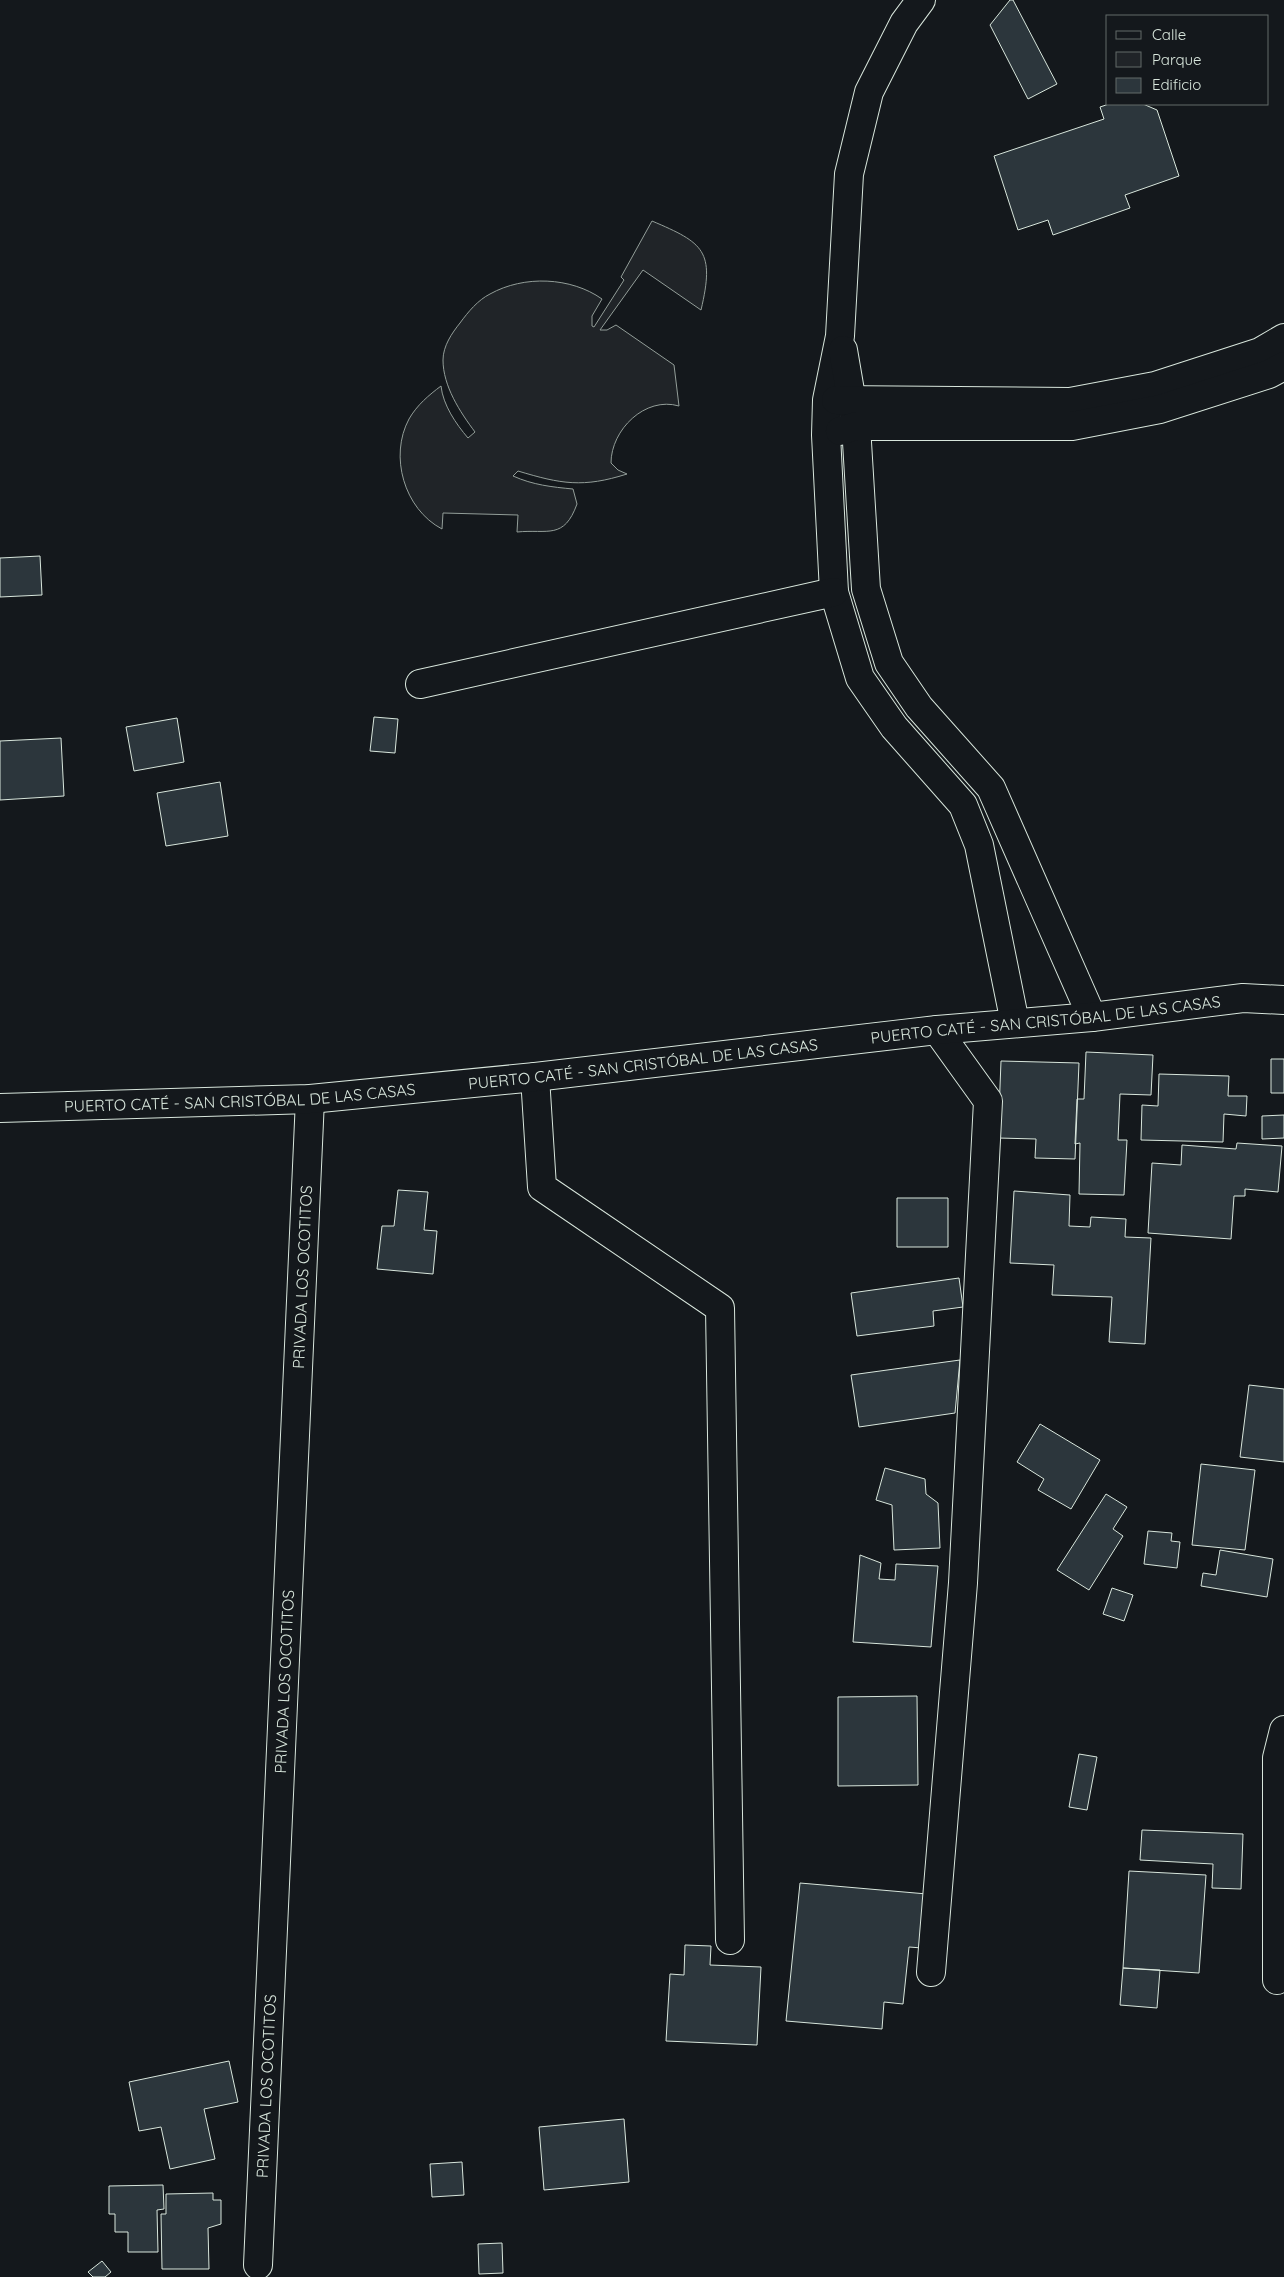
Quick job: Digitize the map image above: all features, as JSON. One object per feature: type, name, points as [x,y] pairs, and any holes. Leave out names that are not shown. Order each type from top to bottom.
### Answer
[{"type":"street","points":[[921,0],[904,23],[868,92],[848,174],[840,336],[845,409],[866,590],[889,663],[919,707],[991,788],[1092,1016]]},
{"type":"street","points":[[845,409],[1070,402],[1154,386],[1260,352],[1284,338]]},
{"type":"street","points":[[845,409],[1072,426],[1160,409],[1269,374],[1284,366]]},
{"type":"street","points":[[845,409],[826,435],[834,592],[860,678],[894,728],[963,805],[979,845],[1015,1023]]},
{"type":"street","points":[[420,684],[834,592]]},
{"type":"street","name":"PUERTO CATÉ - SAN CRISTÓBAL DE LAS CASAS","points":[[0,1108],[310,1099],[535,1077],[936,1030],[1092,1016],[1243,998],[1284,1000]]},
{"type":"street","points":[[931,1972],[963,1583],[988,1101],[936,1030]]},
{"type":"street","points":[[535,1077],[542,1187],[720,1308],[730,1940]]},
{"type":"street","name":"PRIVADA LOS OCOTITOS","points":[[258,2266],[310,1099]]},
{"type":"street","points":[[1276,1980],[1277,1758],[1284,1730]]},
{"type":"green space","points":[[652,221],[684,236],[694,243],[701,252],[707,274],[701,310],[643,270],[600,330],[607,330],[616,325],[674,365],[679,406],[666,404],[654,406],[632,418],[624,428],[617,439],[611,463],[618,470],[627,474],[585,483],[547,479],[518,471],[513,476],[535,484],[573,489],[577,504],[572,515],[560,528],[546,531],[517,532],[518,515],[443,513],[442,529],[429,520],[418,509],[410,495],[404,480],[400,449],[403,434],[412,414],[441,386],[447,407],[459,427],[468,438],[475,432],[453,398],[444,370],[443,360],[448,340],[457,327],[473,307],[490,294],[517,284],[547,281],[576,286],[602,299],[592,316],[592,326],[594,327],[624,280],[621,277]]},
{"type":"building","points":[[1010,0],[1013,0],[1057,84],[1028,99],[990,25]]},
{"type":"building","points":[[1106,105],[1145,105],[1157,110],[1179,176],[1125,195],[1130,208],[1053,235],[1048,220],[1018,230],[994,156],[1104,119],[1100,107]]},
{"type":"building","points":[[40,556],[42,595],[0,597],[0,558]]},
{"type":"building","points":[[374,717],[398,719],[395,753],[370,751]]},
{"type":"building","points":[[177,718],[184,762],[134,771],[126,727]]},
{"type":"building","points":[[61,738],[64,796],[0,800],[0,741]]},
{"type":"building","points":[[220,782],[228,836],[166,846],[157,793]]},
{"type":"building","points":[[1086,1052],[1153,1055],[1151,1095],[1120,1094],[1118,1140],[1127,1140],[1124,1195],[1079,1194],[1080,1143],[1075,1144],[1077,1099],[1084,1099]]},
{"type":"building","points":[[1271,1059],[1284,1059],[1284,1093],[1271,1093]]},
{"type":"building","points":[[1001,1061],[1079,1063],[1075,1159],[1035,1158],[1036,1139],[998,1138]]},
{"type":"building","points":[[1159,1074],[1229,1076],[1228,1096],[1247,1096],[1246,1116],[1224,1114],[1223,1142],[1141,1140],[1142,1105],[1158,1106]]},
{"type":"building","points":[[1284,1115],[1284,1138],[1262,1139],[1262,1116]]},
{"type":"building","points":[[1237,1143],[1282,1146],[1278,1192],[1245,1189],[1245,1196],[1234,1196],[1231,1239],[1148,1233],[1152,1163],[1181,1165],[1182,1145],[1236,1149]]},
{"type":"building","points":[[398,1190],[428,1192],[424,1230],[437,1231],[433,1274],[377,1269],[382,1226],[394,1226]]},
{"type":"building","points":[[1014,1191],[1070,1195],[1069,1226],[1090,1227],[1091,1217],[1126,1219],[1125,1237],[1151,1238],[1145,1344],[1109,1342],[1112,1297],[1052,1295],[1054,1265],[1010,1263]]},
{"type":"building","points":[[897,1198],[948,1198],[948,1247],[897,1247]]},
{"type":"building","points":[[959,1278],[963,1307],[933,1311],[934,1326],[857,1336],[851,1293]]},
{"type":"building","points":[[960,1360],[955,1413],[859,1427],[851,1375]]},
{"type":"building","points":[[1249,1385],[1284,1389],[1284,1462],[1240,1457]]},
{"type":"building","points":[[1040,1424],[1100,1460],[1071,1509],[1038,1490],[1044,1479],[1017,1462]]},
{"type":"building","points":[[1201,1464],[1255,1470],[1245,1550],[1192,1545]]},
{"type":"building","points":[[885,1468],[925,1479],[926,1494],[938,1503],[940,1548],[894,1550],[892,1505],[876,1500]]},
{"type":"building","points":[[1106,1494],[1127,1507],[1113,1529],[1123,1536],[1089,1590],[1057,1570]]},
{"type":"building","points":[[1148,1531],[1172,1533],[1171,1541],[1180,1542],[1177,1568],[1144,1564]]},
{"type":"building","points":[[1220,1550],[1273,1559],[1267,1597],[1201,1586],[1203,1573],[1216,1575]]},
{"type":"building","points":[[860,1555],[881,1563],[879,1579],[895,1580],[896,1564],[938,1566],[931,1647],[853,1642]]},
{"type":"building","points":[[1112,1588],[1133,1595],[1124,1621],[1103,1614]]},
{"type":"building","points":[[917,1696],[918,1785],[838,1786],[838,1697]]},
{"type":"building","points":[[1079,1754],[1097,1757],[1087,1810],[1069,1807]]},
{"type":"building","points":[[1142,1830],[1243,1834],[1241,1889],[1212,1888],[1213,1864],[1140,1860]]},
{"type":"building","points":[[1129,1871],[1206,1875],[1199,1973],[1123,1968]]},
{"type":"building","points":[[800,1883],[927,1894],[922,1948],[909,1947],[903,2004],[884,2002],[882,2029],[786,2021]]},
{"type":"building","points":[[685,1945],[711,1946],[710,1965],[761,1967],[757,2045],[666,2041],[670,1974],[684,1975]]},
{"type":"building","points":[[1123,1968],[1160,1970],[1157,2008],[1120,2005]]},
{"type":"building","points":[[229,2061],[238,2102],[204,2109],[215,2159],[170,2169],[161,2127],[139,2131],[129,2082]]},
{"type":"building","points":[[624,2119],[629,2182],[544,2190],[539,2127]]},
{"type":"building","points":[[462,2162],[464,2195],[432,2197],[430,2164]]},
{"type":"building","points":[[163,2185],[164,2209],[157,2210],[158,2252],[128,2252],[128,2232],[115,2232],[115,2214],[109,2214],[109,2186]]},
{"type":"building","points":[[213,2193],[213,2200],[221,2200],[221,2224],[208,2228],[209,2269],[162,2269],[161,2214],[166,2214],[166,2194]]},
{"type":"building","points":[[502,2243],[503,2273],[479,2274],[478,2244]]},
{"type":"building","points":[[102,2261],[111,2272],[105,2277],[93,2277],[88,2272]]}]
